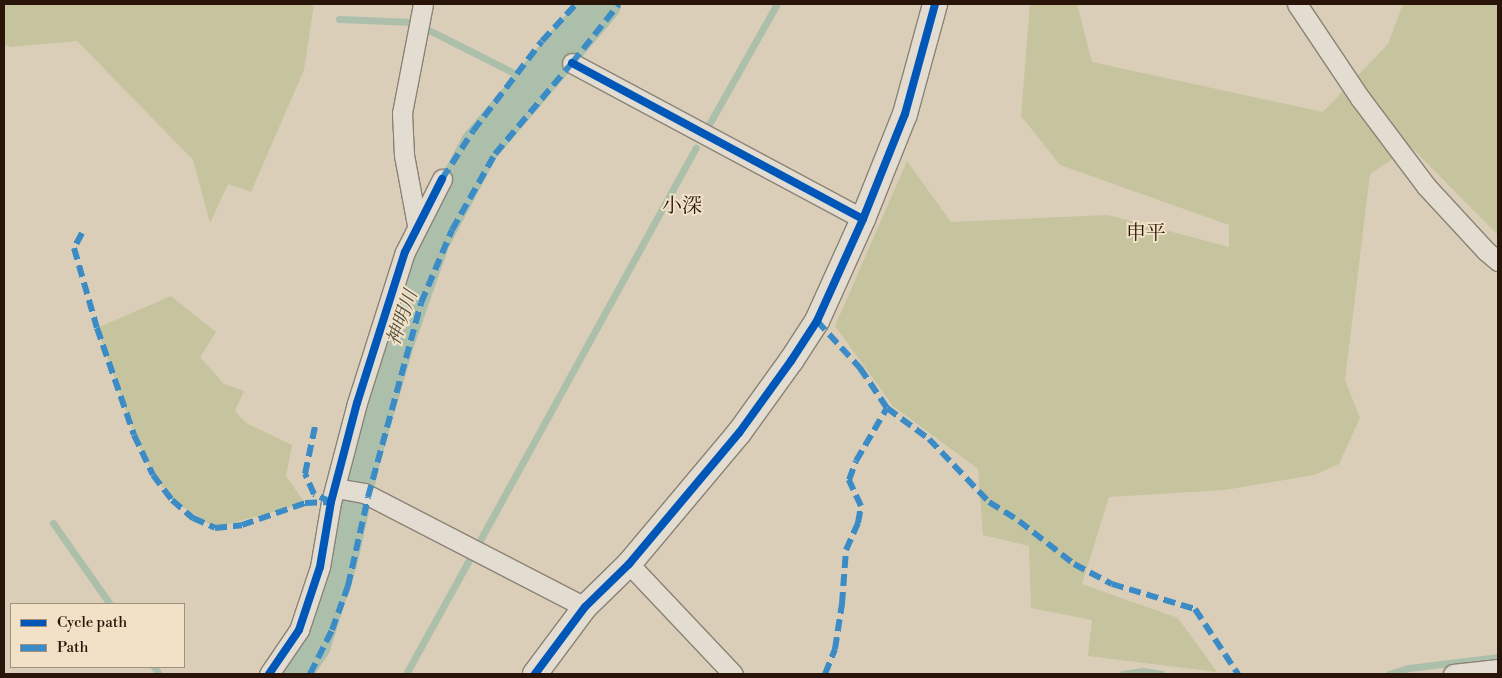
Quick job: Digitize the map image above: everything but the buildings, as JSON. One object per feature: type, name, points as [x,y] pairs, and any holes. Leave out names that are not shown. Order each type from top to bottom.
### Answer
[{"type":"street","points":[[417,226],[404,155],[402,113],[423,4]]},
{"type":"street","points":[[535,674],[585,607],[629,564],[738,434],[792,361],[817,321],[863,220],[905,114],[935,4]]},
{"type":"street","points":[[1297,4],[1360,98],[1426,186],[1486,252],[1498,261]]},
{"type":"street","points":[[572,63],[863,220]]},
{"type":"street","points":[[269,674],[299,630],[320,567],[331,502],[338,488],[356,403],[405,252],[442,179]]},
{"type":"street","points":[[338,488],[364,493],[585,607]]},
{"type":"street","points":[[629,564],[733,674]]},
{"type":"street","points":[[1453,674],[1498,669]]},
{"type":"shaded area","points":[[4,4],[314,4],[304,70],[251,192],[228,184],[210,223],[193,160],[77,41],[11,47],[4,44]]},
{"type":"shaded area","points":[[1030,4],[1077,4],[1092,62],[1323,112],[1388,44],[1403,4],[1498,4],[1498,235],[1411,147],[1370,174],[1345,380],[1360,418],[1339,464],[1314,475],[1225,490],[1109,497],[1082,584],[1178,618],[1217,672],[1088,656],[1092,620],[1031,608],[1029,546],[983,535],[978,469],[893,406],[835,326],[907,161],[951,222],[1108,215],[1229,247],[1229,225],[1060,165],[1021,116]]},
{"type":"shaded area","points":[[171,296],[216,332],[200,357],[224,384],[244,391],[235,411],[246,423],[292,445],[286,476],[305,503],[215,528],[172,500],[153,475],[134,435],[97,328]]},
{"type":"waterway","name":"神明川","points":[[291,674],[311,644],[338,559],[361,456],[395,340],[430,240],[480,146],[601,4]]},
{"type":"waterway","points":[[707,128],[777,4]]},
{"type":"waterway","points":[[339,19],[413,22],[512,72]]},
{"type":"waterway","points":[[479,542],[696,148]]},
{"type":"waterway","points":[[53,523],[109,603]]},
{"type":"waterway","points":[[406,674],[470,558]]},
{"type":"waterway","points":[[1389,674],[1409,668],[1498,657]]},
{"type":"waterway","points":[[155,668],[159,674]]},
{"type":"waterway","points":[[1123,674],[1143,671],[1161,674]]},
{"type":"marked path","points":[[442,179],[473,131],[542,41],[576,4]]},
{"type":"marked path","points":[[310,674],[332,630],[348,586],[368,497],[421,303],[452,230],[495,154],[619,4]]},
{"type":"marked path","points":[[82,233],[74,248],[97,328],[134,435],[153,475],[172,500],[193,518],[215,528],[242,525],[305,503],[331,502],[314,494],[305,474],[316,422]]},
{"type":"marked path","points":[[817,321],[860,368],[887,408]]},
{"type":"marked path","points":[[825,674],[835,649],[842,604],[846,550],[858,523],[861,506],[849,480],[856,461],[887,408],[929,439],[989,502],[1019,521],[1074,564],[1112,584],[1195,609],[1238,674]]},
{"type":"cycle path","points":[[535,674],[585,607],[629,564],[739,433],[791,361],[817,321],[863,219],[905,114],[935,4]]},
{"type":"cycle path","points":[[572,63],[863,219]]},
{"type":"cycle path","points":[[269,674],[299,630],[320,567],[331,502],[357,403],[405,252],[442,179]]},
{"type":"district","name":"小深","points":[[682,206]]},
{"type":"district","name":"申平","points":[[1146,233]]}]
